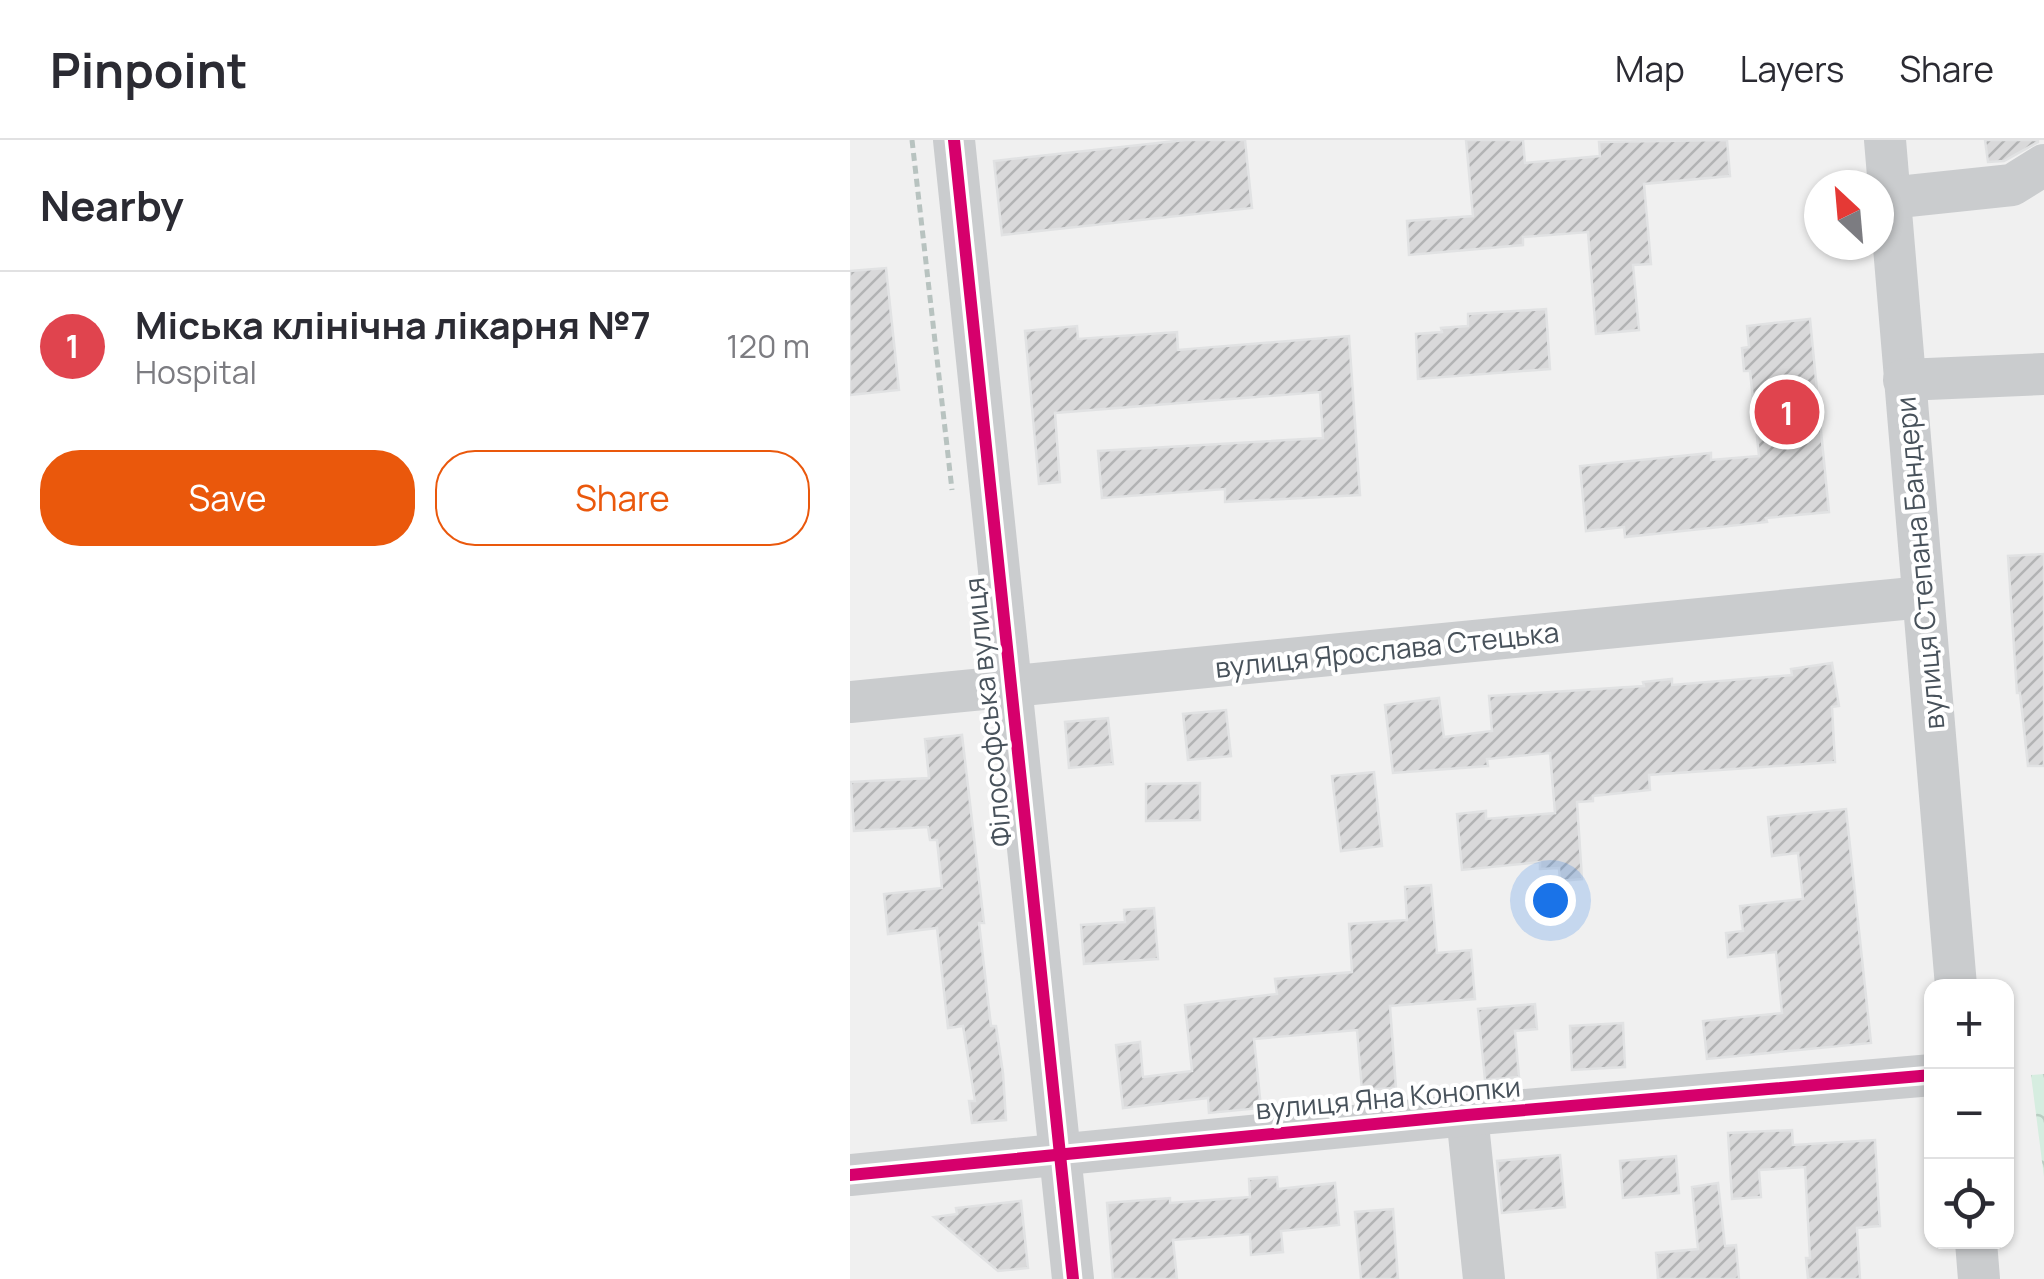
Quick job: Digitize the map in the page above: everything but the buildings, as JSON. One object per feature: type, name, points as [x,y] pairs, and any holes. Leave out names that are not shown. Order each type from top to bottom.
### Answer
[{"type":"street","name":"Філософська вулиця","points":[[954,140],[1073,1279]]},
{"type":"street","name":"вулиця Степана Бандери","points":[[1885,140],[1888,170]]},
{"type":"street","points":[[1894,198],[2012,185],[2044,165]]},
{"type":"street","name":"вулиця Степана Бандери","points":[[1894,250],[1955,979]]},
{"type":"street","points":[[1904,380],[2044,374]]},
{"type":"street","name":"вулиця Ярослава Стецька","points":[[850,702],[1923,597]]},
{"type":"street","name":"вулиця Яна Конопки","points":[[850,1176],[1467,1115],[1924,1076]]},
{"type":"street","points":[[1467,1115],[1484,1279]]},
{"type":"street","points":[[1977,1249],[1979,1279]]},
{"type":"path","points":[[912,140],[952,494]]},
{"type":"green space","points":[[2044,1074],[2044,1177],[2031,1075]]},
{"type":"cycle path","points":[[954,140],[1073,1279]]},
{"type":"cycle path","points":[[850,1175],[1924,1076]]},
{"type":"place","name":"Міська клінічна лікарня №7","points":[[1787,412]]}]
